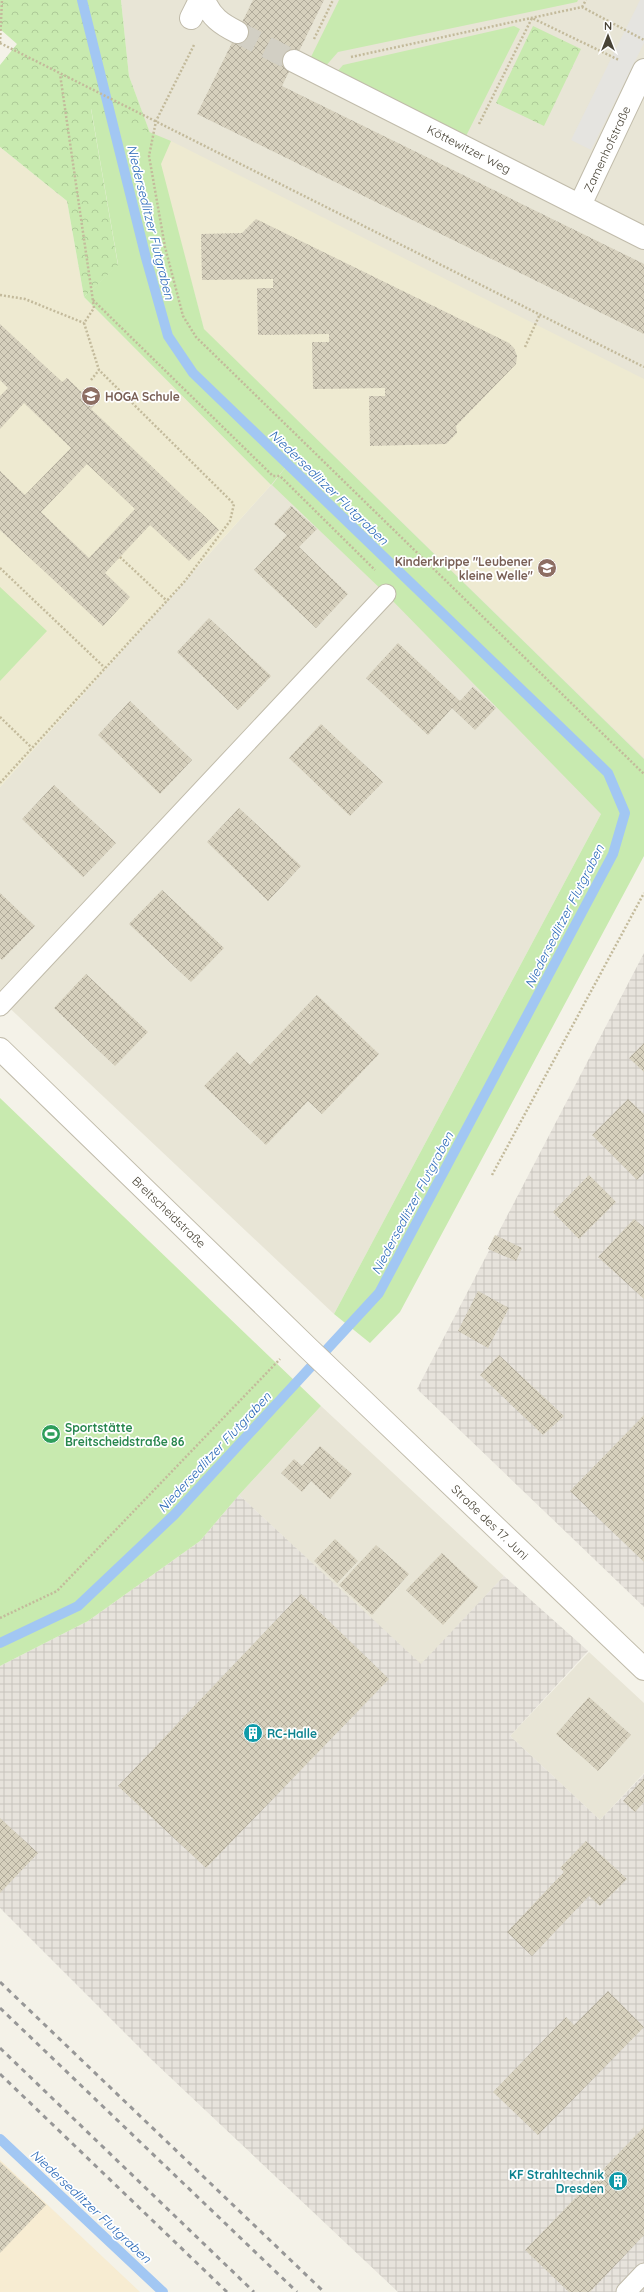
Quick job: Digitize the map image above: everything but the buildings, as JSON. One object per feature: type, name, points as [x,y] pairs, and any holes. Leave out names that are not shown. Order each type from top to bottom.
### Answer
[{"type":"street","points":[[201,7],[224,25],[237,32]]},
{"type":"street","name":"Köttewitzer Weg","points":[[298,63],[644,238]]},
{"type":"street","name":"Zamenhofstraße","points":[[580,205],[643,72]]},
{"type":"street","name":"Breitscheidstraße","points":[[0,1049],[336,1375]]},
{"type":"street","name":"Straße des 17. Juni","points":[[336,1375],[644,1669]]},
{"type":"lane","points":[[0,1006],[386,594]]},
{"type":"lane","points":[[626,2292],[644,2273]]},
{"type":"path","points":[[2,0],[0,43],[644,367]]},
{"type":"path","points":[[298,63],[333,0]]},
{"type":"path","points":[[582,7],[586,0]]},
{"type":"path","points":[[201,7],[171,94],[156,121],[149,156],[162,232],[183,316],[196,337],[644,774]]},
{"type":"path","points":[[324,75],[338,60],[582,7],[644,40]]},
{"type":"path","points":[[532,18],[643,72]]},
{"type":"path","points":[[467,148],[532,18]]},
{"type":"path","points":[[60,74],[94,308],[84,324]]},
{"type":"path","points":[[0,295],[25,299],[84,324],[99,370],[234,504],[230,521],[185,581],[0,783]]},
{"type":"path","points":[[93,299],[273,476],[280,476],[391,586],[386,594]]},
{"type":"path","points":[[525,347],[540,314]]},
{"type":"path","points":[[91,380],[99,370]]},
{"type":"path","points":[[120,557],[167,601]]},
{"type":"path","points":[[0,568],[105,668]]},
{"type":"path","points":[[0,718],[32,748]]},
{"type":"path","points":[[492,1175],[644,893]]},
{"type":"path","points":[[0,1618],[57,1591],[304,1343]]},
{"type":"shaded area","points":[[121,0],[644,0],[644,789],[601,814],[334,1314],[0,999],[0,787],[271,485],[312,435],[204,329],[161,164],[129,76]]},
{"type":"shaded area","points":[[640,0],[644,0],[644,43],[591,150],[571,140]]},
{"type":"shaded area","name":"Kinderkrippe \"Leubener kleine Welle\"","points":[[171,141],[644,379],[644,758],[204,329],[160,164]]},
{"type":"shaded area","name":"HOGA Schule","points":[[0,147],[67,201],[84,297],[271,485],[0,787]]},
{"type":"shaded area","points":[[644,953],[644,1607],[417,1389]]},
{"type":"shaded area","points":[[321,1406],[504,1576],[421,1665],[239,1495]]},
{"type":"shaded area","points":[[239,1495],[421,1664],[504,1576],[588,1651],[510,1736],[600,1820],[644,1774],[644,2292],[398,2292],[152,2060],[0,1908],[0,1666],[88,1621],[200,1541]]},
{"type":"shaded area","points":[[589,1652],[644,1703],[644,1773],[600,1820],[510,1736]]},
{"type":"shaded area","points":[[0,2160],[140,2292],[0,2292]]},
{"type":"green space","points":[[0,0],[121,0],[129,76],[150,133],[91,109],[118,265],[84,297],[67,201],[0,147],[0,65],[17,44],[0,29]]},
{"type":"green space","points":[[339,0],[578,0],[577,2],[338,52],[324,68],[309,61]]},
{"type":"green space","points":[[514,26],[520,29],[465,138],[335,74],[343,65]]},
{"type":"green space","points":[[533,26],[581,49],[544,126],[496,103]]},
{"type":"green space","points":[[91,108],[171,141],[161,164],[204,329],[644,759],[644,856],[400,1312],[370,1343],[334,1314],[601,814],[386,594],[272,485],[289,463],[271,485],[84,297],[118,264]]},
{"type":"green space","points":[[0,587],[47,631],[0,681]]},
{"type":"green space","points":[[0,1098],[321,1406],[239,1495],[200,1541],[88,1621],[0,1666]]},
{"type":"waterway","name":"Niedersedlitzer Flutgraben","points":[[0,1643],[78,1606],[174,1515],[379,1293],[613,854],[625,813],[608,773],[193,373],[168,336],[146,258],[82,0]]},
{"type":"waterway","name":"Niedersedlitzer Flutgraben","points":[[0,2139],[163,2292]]},
{"type":"tunnel","points":[[237,32],[294,61]]},
{"type":"railway","points":[[0,1982],[324,2292]]},
{"type":"railway","points":[[0,2008],[297,2292]]},
{"type":"railway","points":[[0,2048],[254,2292]]},
{"type":"railway","points":[[0,2074],[227,2292]]},
{"type":"place","name":"HOGA Schule","points":[[91,396]]},
{"type":"place","name":"Kinderkrippe \"Leubener kleine Welle\"","points":[[547,568]]},
{"type":"place","name":"Sportstätte Breitscheidstraße 86","points":[[51,1434]]},
{"type":"place","name":"RC-Halle","points":[[253,1733]]},
{"type":"place","name":"KF Strahltechnik Dresden","points":[[618,2181]]}]
